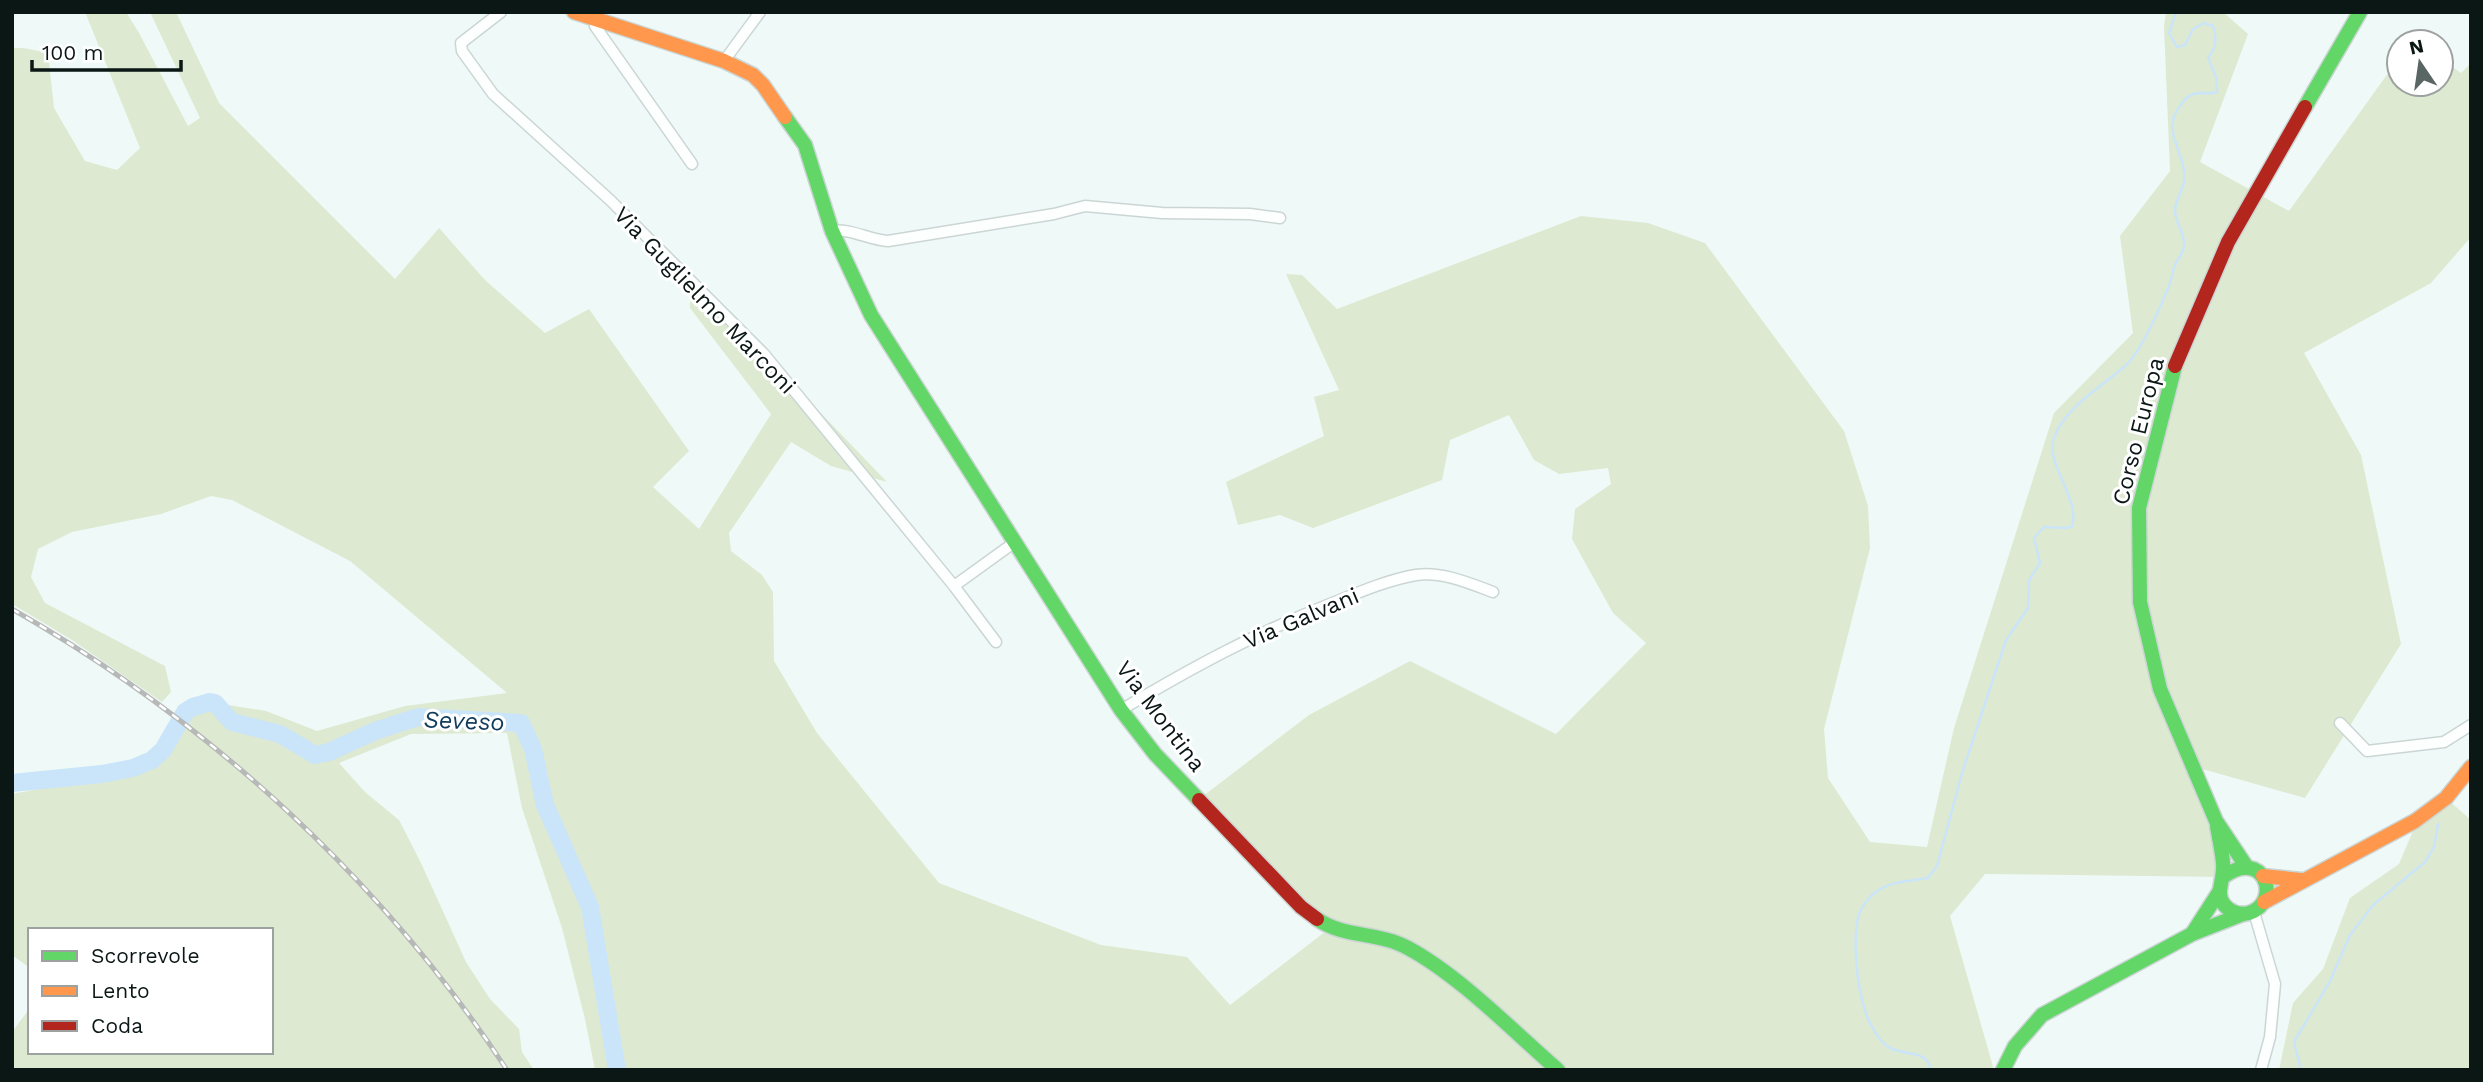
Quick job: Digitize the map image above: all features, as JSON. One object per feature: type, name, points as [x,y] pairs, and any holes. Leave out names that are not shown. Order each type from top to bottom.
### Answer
[{"type":"main road","name":"Via Montina","points":[[574,12],[724,61],[753,75],[763,85],[805,145],[832,231],[871,315],[1121,710],[1155,754],[1301,907],[1330,928],[1392,941],[1417,954],[1447,974],[1558,1070]]},
{"type":"main road","name":"Corso Europa","points":[[2246,866],[2217,821],[2161,689],[2140,602],[2139,508],[2172,374],[2228,242],[2358,16]]},
{"type":"main road","points":[[2003,1070],[2015,1046],[2042,1015],[2087,988],[2192,934],[2254,909],[2301,880],[2418,819],[2447,799],[2469,774]]},
{"type":"main road","points":[[2192,934],[2219,892],[2223,877],[2217,821]]},
{"type":"main road","points":[[2219,892],[2224,905],[2234,912],[2254,909],[2267,889],[2263,876],[2246,866],[2236,867],[2223,877]]},
{"type":"main road","points":[[2263,876],[2301,880]]},
{"type":"street","name":"Via Guglielmo Marconi","points":[[500,12],[461,43],[462,51],[493,94],[610,200],[764,354],[954,586],[996,642]]},
{"type":"street","points":[[724,61],[760,12]]},
{"type":"street","points":[[596,20],[595,26],[692,164]]},
{"type":"street","points":[[832,231],[847,231],[875,241],[888,241],[1054,214],[1084,206],[1162,213],[1250,214],[1280,218]]},
{"type":"street","points":[[954,586],[1014,542]]},
{"type":"street","name":"Via Galvani","points":[[1121,710],[1197,664],[1263,631],[1358,592],[1418,575],[1455,578],[1493,592]]},
{"type":"street","points":[[2340,723],[2367,751],[2444,742],[2471,725]]},
{"type":"street","points":[[2254,909],[2275,984],[2270,1037],[2261,1070]]},
{"type":"green space","points":[[85,12],[126,12],[188,126],[200,118],[150,12],[176,12],[219,103],[395,279],[439,228],[485,280],[545,333],[589,309],[689,451],[653,487],[699,529],[771,414],[690,308],[690,281],[887,482],[831,466],[791,442],[729,533],[731,551],[762,575],[773,592],[774,661],[817,733],[939,883],[1101,945],[1187,957],[1230,1005],[1330,928],[1198,800],[1309,715],[1410,661],[1556,734],[1646,643],[1613,613],[1572,539],[1575,509],[1611,484],[1608,468],[1559,474],[1534,460],[1509,415],[1450,440],[1442,480],[1313,528],[1280,515],[1238,525],[1226,482],[1324,436],[1314,397],[1339,390],[1286,274],[1302,275],[1337,309],[1581,216],[1648,223],[1705,243],[1844,431],[1868,506],[1870,548],[1824,729],[1828,778],[1870,842],[1927,847],[1954,728],[2054,413],[2133,333],[2120,236],[2170,171],[2164,26],[2166,12],[2223,12],[2248,34],[2200,162],[2289,211],[2385,77],[2385,98],[2455,98],[2455,69],[2461,73],[2471,63],[2471,237],[2431,283],[2304,353],[2361,455],[2401,644],[2305,798],[2192,766],[2223,877],[1985,874],[1950,916],[1994,1070],[595,1070],[562,928],[522,808],[507,733],[411,734],[339,763],[365,792],[399,820],[466,962],[490,999],[519,1029],[522,1052],[534,1070],[12,1070],[12,1032],[28,1011],[28,1054],[273,1054],[273,928],[28,928],[28,967],[12,955],[12,794],[108,776],[143,764],[163,749],[190,710],[210,702],[266,711],[317,731],[405,706],[507,693],[350,561],[232,500],[211,496],[161,514],[72,532],[38,549],[31,577],[45,603],[165,666],[171,692],[162,702],[72,640],[12,604],[12,48],[48,53],[54,108],[85,161],[117,170],[140,148]]},
{"type":"green space","points":[[2447,799],[2471,820],[2471,1070],[2279,1070],[2293,1003],[2323,969],[2350,898],[2399,864],[2418,819]]},
{"type":"waterway","points":[[1931,1070],[1921,1056],[1889,1047],[1871,1025],[1858,976],[1858,919],[1863,906],[1876,892],[1894,884],[1928,878],[1937,866],[1962,773],[2006,640],[2028,608],[2029,580],[2040,563],[2034,538],[2044,527],[2072,526],[2071,504],[2053,456],[2055,435],[2077,405],[2132,358],[2156,316],[2183,250],[2184,242],[2175,211],[2184,182],[2184,171],[2174,138],[2173,122],[2182,102],[2188,97],[2198,93],[2217,92],[2216,77],[2208,58],[2216,39],[2213,26],[2204,23],[2193,29],[2185,45],[2177,47],[2169,33],[2176,12]]},
{"type":"waterway","name":"Seveso","points":[[12,783],[102,774],[133,768],[152,760],[163,750],[185,712],[210,702],[215,703],[232,722],[280,734],[315,755],[418,717],[521,723],[533,749],[545,805],[590,907],[617,1070]]},
{"type":"waterway","points":[[2301,1070],[2294,1042],[2330,981],[2350,935],[2373,905],[2425,862],[2434,847],[2438,824]]},
{"type":"railway","points":[[12,609],[85,653],[155,702],[223,754],[287,811],[348,870],[405,934],[458,1000],[507,1070]]},
{"type":"traffic: fast","points":[[2305,107],[2360,12]]},
{"type":"traffic: fast","points":[[785,117],[805,145],[832,231],[871,315],[1121,710],[1155,754],[1199,800]]},
{"type":"traffic: fast","points":[[2175,366],[2139,508],[2140,602],[2160,689],[2216,821],[2246,866]]},
{"type":"traffic: fast","points":[[2217,826],[2223,867],[2220,895],[2224,905],[2238,913],[2249,913],[2259,907],[2265,898],[2267,889],[2258,872],[2249,868],[2237,869],[2223,877]]},
{"type":"traffic: fast","points":[[2192,934],[2219,892]]},
{"type":"traffic: fast","points":[[2003,1070],[2015,1046],[2042,1015],[2192,934],[2243,914]]},
{"type":"traffic: fast","points":[[1317,919],[1339,929],[1397,943],[1428,960],[1486,1005],[1558,1070]]},
{"type":"traffic: slow","points":[[574,12],[724,61],[753,75],[785,117]]},
{"type":"traffic: slow","points":[[2264,902],[2415,821],[2446,798],[2471,767]]},
{"type":"traffic: slow","points":[[2263,876],[2301,880]]},
{"type":"traffic: jam","points":[[2175,366],[2228,242],[2305,107]]},
{"type":"traffic: jam","points":[[1199,800],[1301,907],[1317,919]]}]
